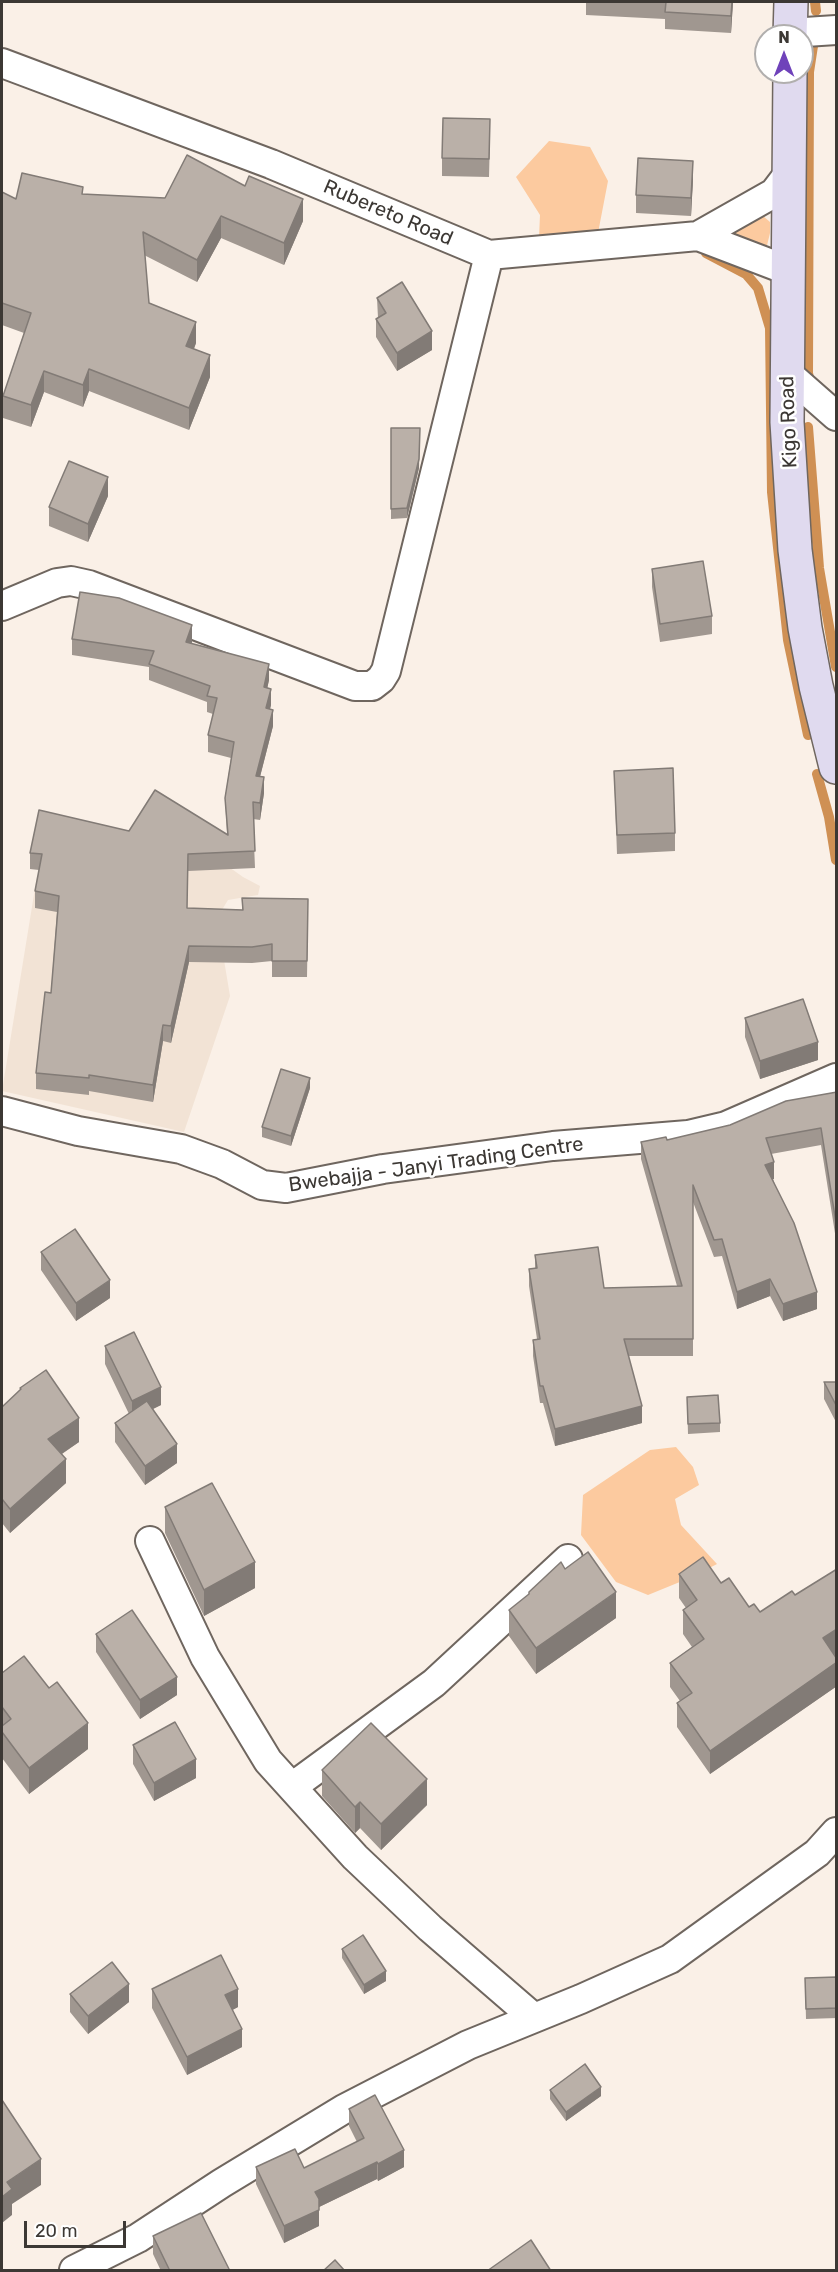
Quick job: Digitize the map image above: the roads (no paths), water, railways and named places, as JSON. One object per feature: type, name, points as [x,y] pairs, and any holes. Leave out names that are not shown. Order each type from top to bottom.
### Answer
[{"type":"street","points":[[814,27],[837,30]]},
{"type":"street","name":"Rubereto Road","points":[[2,63],[271,164],[489,255],[698,236],[787,270]]},
{"type":"street","name":"Kigo Road","points":[[790,84],[787,422],[797,561],[805,628],[816,686],[837,767]]},
{"type":"street","points":[[698,236],[774,193],[790,172]]},
{"type":"street","points":[[2,606],[57,583],[71,581],[355,686],[372,686],[381,679],[386,671],[489,255]]},
{"type":"street","points":[[787,373],[837,416]]},
{"type":"street","name":"Bwebajja - Janyi Trading Centre","points":[[2,1111],[78,1131],[181,1149],[222,1164],[262,1185],[286,1188],[383,1169],[553,1146],[688,1135],[726,1125],[837,1078]]},
{"type":"street","points":[[150,1541],[205,1657],[268,1761],[355,1857],[422,1920],[533,2017]]},
{"type":"street","points":[[292,1787],[434,1683],[568,1559]]},
{"type":"street","points":[[74,2271],[138,2238],[222,2183],[344,2109],[468,2045],[581,1999],[670,1959],[817,1852],[837,1832]]},
{"type":"waterway","points":[[815,2],[816,11]]},
{"type":"waterway","points":[[809,84],[808,373],[811,387]]},
{"type":"waterway","points":[[706,253],[746,274],[758,288],[770,328],[772,492],[788,640],[808,735]]},
{"type":"waterway","points":[[808,427],[819,568],[836,667]]},
{"type":"waterway","points":[[817,774],[829,817],[836,860]]}]
